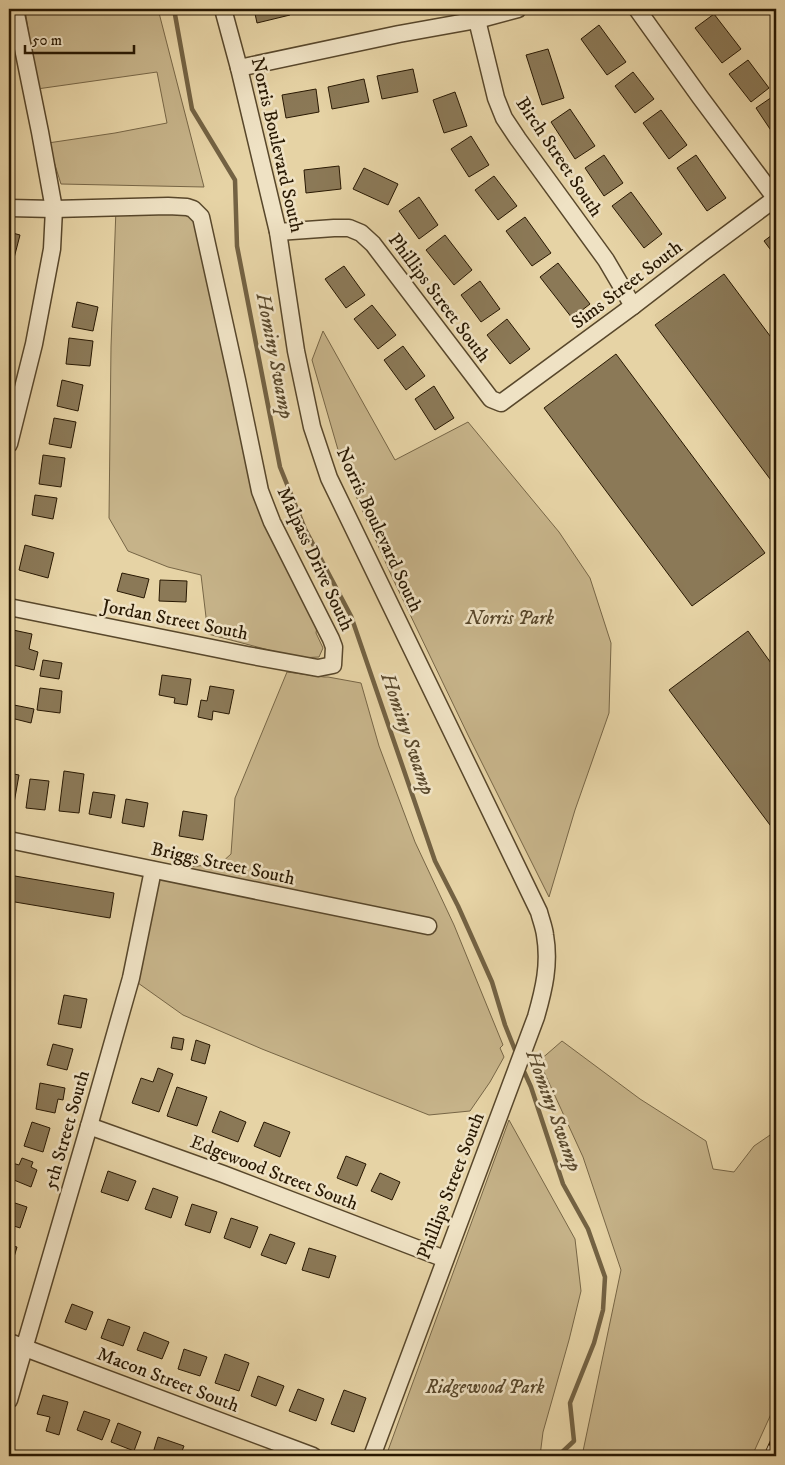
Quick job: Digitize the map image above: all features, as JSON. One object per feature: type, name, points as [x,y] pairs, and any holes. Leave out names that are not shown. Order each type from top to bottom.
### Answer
[{"type":"street","points":[[9,444],[34,344],[52,249],[54,210],[15,9]]},
{"type":"street","name":"Norris Boulevard South","points":[[223,9],[278,232],[296,351],[312,427],[329,478],[539,912],[543,927]]},
{"type":"street","points":[[239,68],[389,36],[477,20],[518,9]]},
{"type":"street","points":[[637,9],[776,198]]},
{"type":"street","name":"Birch Street South","points":[[477,20],[496,98],[504,118],[606,260],[633,306]]},
{"type":"street","name":"Sims Street South","points":[[501,403],[776,198]]},
{"type":"street","name":"Malpass Drive South","points":[[54,210],[168,206],[193,208],[201,217],[260,491],[272,522],[332,639],[334,647],[333,665]]},
{"type":"street","points":[[9,208],[54,210]]},
{"type":"street","name":"Phillips Street South","points":[[278,232],[349,228],[362,233],[374,244],[491,399],[501,403]]},
{"type":"street","name":"Jordan Street South","points":[[9,607],[246,656],[318,668],[333,665]]},
{"type":"street","name":"Briggs Street South","points":[[9,840],[428,926]]},
{"type":"street","name":"5th Street South","points":[[9,1400],[131,978],[153,870]]},
{"type":"street","name":"Phillips Street South","points":[[372,1456],[536,1017],[545,984],[547,958],[543,927]]},
{"type":"street","name":"Edgewood Street South","points":[[89,1126],[223,1174],[445,1259]]},
{"type":"street","name":"Macon Street South","points":[[9,1342],[313,1456]]},
{"type":"green space","points":[[25,9],[158,9],[204,187],[61,184],[48,143],[167,123],[157,72],[37,89]]},
{"type":"green space","points":[[116,208],[193,209],[263,499],[317,627],[316,633],[323,648],[319,657],[299,658],[208,634],[201,575],[168,567],[128,551],[109,518],[111,347]]},
{"type":"green space","name":"Norris Park","points":[[323,331],[395,460],[468,422],[559,532],[590,578],[611,643],[609,713],[575,810],[549,897],[393,579],[343,467],[312,360]]},
{"type":"green space","points":[[287,672],[361,683],[379,746],[415,842],[454,925],[503,1045],[500,1048],[504,1057],[470,1111],[429,1115],[262,1049],[183,1015],[131,978],[153,870],[220,864],[231,854],[235,798]]},
{"type":"green space","points":[[562,1041],[640,1099],[706,1141],[713,1169],[734,1172],[754,1146],[776,1131],[776,1403],[752,1456],[582,1456],[621,1270],[583,1157],[539,1061]]},
{"type":"green space","name":"Ridgewood Park","points":[[509,1120],[575,1239],[581,1291],[543,1432],[540,1456],[386,1456]]},
{"type":"building","points":[[254,9],[289,9],[290,15],[257,23]]},
{"type":"building","points":[[301,9],[326,9],[302,14]]},
{"type":"building","points":[[714,14],[741,49],[722,63],[695,28]]},
{"type":"building","points":[[599,25],[626,62],[607,75],[581,39]]},
{"type":"building","points":[[548,49],[564,98],[542,105],[526,55]]},
{"type":"building","points":[[748,60],[769,88],[751,102],[729,74]]},
{"type":"building","points":[[413,69],[418,92],[382,99],[377,76]]},
{"type":"building","points":[[633,72],[654,99],[635,113],[615,86]]},
{"type":"building","points":[[364,79],[369,102],[332,109],[328,87]]},
{"type":"building","points":[[316,89],[319,112],[286,118],[282,95]]},
{"type":"building","points":[[455,92],[467,126],[444,133],[433,100]]},
{"type":"building","points":[[775,95],[776,97],[776,138],[756,108]]},
{"type":"building","points":[[570,109],[595,146],[575,159],[551,122]]},
{"type":"building","points":[[661,110],[687,145],[669,159],[643,123]]},
{"type":"building","points":[[471,136],[489,165],[469,177],[451,149]]},
{"type":"building","points":[[604,155],[623,183],[604,196],[585,168]]},
{"type":"building","points":[[696,155],[726,198],[707,211],[677,168]]},
{"type":"building","points":[[339,166],[341,189],[306,193],[304,170]]},
{"type":"building","points":[[364,168],[398,184],[388,205],[353,189]]},
{"type":"building","points":[[494,176],[517,206],[498,220],[475,190]]},
{"type":"building","points":[[631,192],[662,234],[644,248],[612,206]]},
{"type":"building","points":[[419,197],[438,225],[419,239],[399,211]]},
{"type":"building","points":[[525,217],[551,253],[532,266],[506,231]]},
{"type":"building","points":[[9,232],[20,235],[13,262],[9,261]]},
{"type":"building","points":[[776,232],[776,257],[764,241]]},
{"type":"building","points":[[445,235],[472,270],[454,285],[426,250]]},
{"type":"building","points":[[558,263],[590,304],[572,318],[540,277]]},
{"type":"building","points":[[344,266],[365,295],[346,308],[325,279]]},
{"type":"building","points":[[724,274],[776,344],[776,487],[655,325]]},
{"type":"building","points":[[480,281],[500,309],[481,322],[461,295]]},
{"type":"building","points":[[77,302],[98,307],[93,331],[72,327]]},
{"type":"building","points":[[372,305],[396,335],[378,349],[354,319]]},
{"type":"building","points":[[507,319],[530,349],[510,364],[487,335]]},
{"type":"building","points":[[69,338],[93,341],[90,366],[66,364]]},
{"type":"building","points":[[403,346],[425,376],[406,390],[384,360]]},
{"type":"building","points":[[616,354],[765,553],[692,606],[544,408]]},
{"type":"building","points":[[62,380],[83,385],[78,411],[57,406]]},
{"type":"building","points":[[434,386],[454,418],[435,430],[415,399]]},
{"type":"building","points":[[54,418],[76,422],[71,448],[49,444]]},
{"type":"building","points":[[43,455],[65,458],[61,487],[39,484]]},
{"type":"building","points":[[35,495],[57,498],[53,519],[32,515]]},
{"type":"building","points":[[25,545],[54,553],[48,578],[19,570]]},
{"type":"building","points":[[122,573],[149,579],[144,598],[117,591]]},
{"type":"building","points":[[160,580],[187,581],[186,602],[159,601]]},
{"type":"building","points":[[13,630],[32,634],[29,649],[38,652],[34,670],[9,664],[9,648]]},
{"type":"building","points":[[748,631],[776,670],[776,833],[669,690]]},
{"type":"building","points":[[43,660],[62,663],[59,679],[40,676]]},
{"type":"building","points":[[162,675],[191,679],[187,705],[174,703],[175,698],[159,695]]},
{"type":"building","points":[[210,686],[234,690],[229,714],[213,711],[212,720],[198,717],[201,700],[207,701]]},
{"type":"building","points":[[40,688],[62,691],[60,713],[37,710]]},
{"type":"building","points":[[14,705],[34,709],[31,723],[11,718]]},
{"type":"building","points":[[64,771],[84,774],[79,813],[59,811]]},
{"type":"building","points":[[9,773],[19,775],[14,803],[9,802]]},
{"type":"building","points":[[30,779],[49,781],[45,810],[26,808]]},
{"type":"building","points":[[93,792],[115,795],[111,818],[89,814]]},
{"type":"building","points":[[126,799],[148,803],[144,827],[122,823]]},
{"type":"building","points":[[183,811],[207,815],[203,840],[179,836]]},
{"type":"building","points":[[9,875],[114,893],[110,918],[9,901]]},
{"type":"building","points":[[64,995],[87,999],[81,1028],[58,1024]]},
{"type":"building","points":[[173,1037],[184,1039],[182,1050],[171,1048]]},
{"type":"building","points":[[196,1040],[210,1045],[205,1064],[191,1060]]},
{"type":"building","points":[[53,1044],[73,1049],[67,1070],[47,1065]]},
{"type":"building","points":[[158,1068],[173,1074],[159,1112],[132,1103],[141,1078],[153,1082]]},
{"type":"building","points":[[40,1083],[65,1088],[63,1100],[58,1099],[55,1113],[36,1109]]},
{"type":"building","points":[[177,1087],[207,1097],[197,1126],[167,1116]]},
{"type":"building","points":[[220,1111],[246,1122],[238,1142],[212,1132]]},
{"type":"building","points":[[32,1122],[50,1128],[43,1152],[24,1146]]},
{"type":"building","points":[[264,1122],[290,1132],[280,1157],[254,1146]]},
{"type":"building","points":[[346,1156],[366,1164],[357,1186],[337,1178]]},
{"type":"building","points":[[22,1158],[33,1162],[31,1167],[37,1170],[31,1187],[9,1178],[9,1162],[19,1165]]},
{"type":"building","points":[[108,1171],[136,1181],[128,1201],[101,1192]]},
{"type":"building","points":[[380,1173],[400,1182],[392,1200],[371,1191]]},
{"type":"building","points":[[153,1188],[178,1197],[171,1218],[145,1209]]},
{"type":"building","points":[[9,1201],[27,1207],[20,1228],[11,1225],[9,1230]]},
{"type":"building","points":[[192,1204],[217,1212],[210,1233],[185,1225]]},
{"type":"building","points":[[231,1218],[258,1227],[250,1248],[224,1238]]},
{"type":"building","points":[[270,1234],[295,1243],[286,1264],[261,1255]]},
{"type":"building","points":[[9,1245],[17,1247],[9,1274]]},
{"type":"building","points":[[309,1248],[336,1256],[329,1278],[302,1270]]},
{"type":"building","points":[[72,1304],[93,1312],[86,1330],[65,1322]]},
{"type":"building","points":[[108,1319],[130,1327],[123,1346],[101,1338]]},
{"type":"building","points":[[144,1332],[169,1342],[162,1359],[137,1350]]},
{"type":"building","points":[[184,1349],[207,1357],[200,1376],[178,1369]]},
{"type":"building","points":[[225,1354],[249,1363],[239,1391],[215,1383]]},
{"type":"building","points":[[258,1376],[284,1386],[276,1406],[251,1396]]},
{"type":"building","points":[[298,1389],[324,1399],[316,1421],[289,1411]]},
{"type":"building","points":[[344,1390],[366,1398],[354,1432],[331,1424]]},
{"type":"building","points":[[43,1395],[68,1402],[59,1435],[46,1431],[50,1417],[37,1414]]},
{"type":"building","points":[[84,1411],[110,1420],[102,1440],[77,1430]]},
{"type":"building","points":[[118,1423],[141,1432],[134,1451],[111,1442]]},
{"type":"building","points":[[158,1437],[184,1446],[180,1456],[152,1456]]},
{"type":"waterway","name":"Hominy Swamp","points":[[174,9],[192,109],[235,180],[237,246],[280,467],[305,529],[351,616],[435,861],[458,906],[492,982],[505,1025],[517,1055]]},
{"type":"waterway","name":"Hominy Swamp","points":[[522,1067],[531,1087],[563,1184],[588,1229],[605,1277],[603,1310],[594,1343],[570,1403],[574,1441],[558,1456]]},
{"type":"railway","points":[[766,1456],[776,1434]]}]
